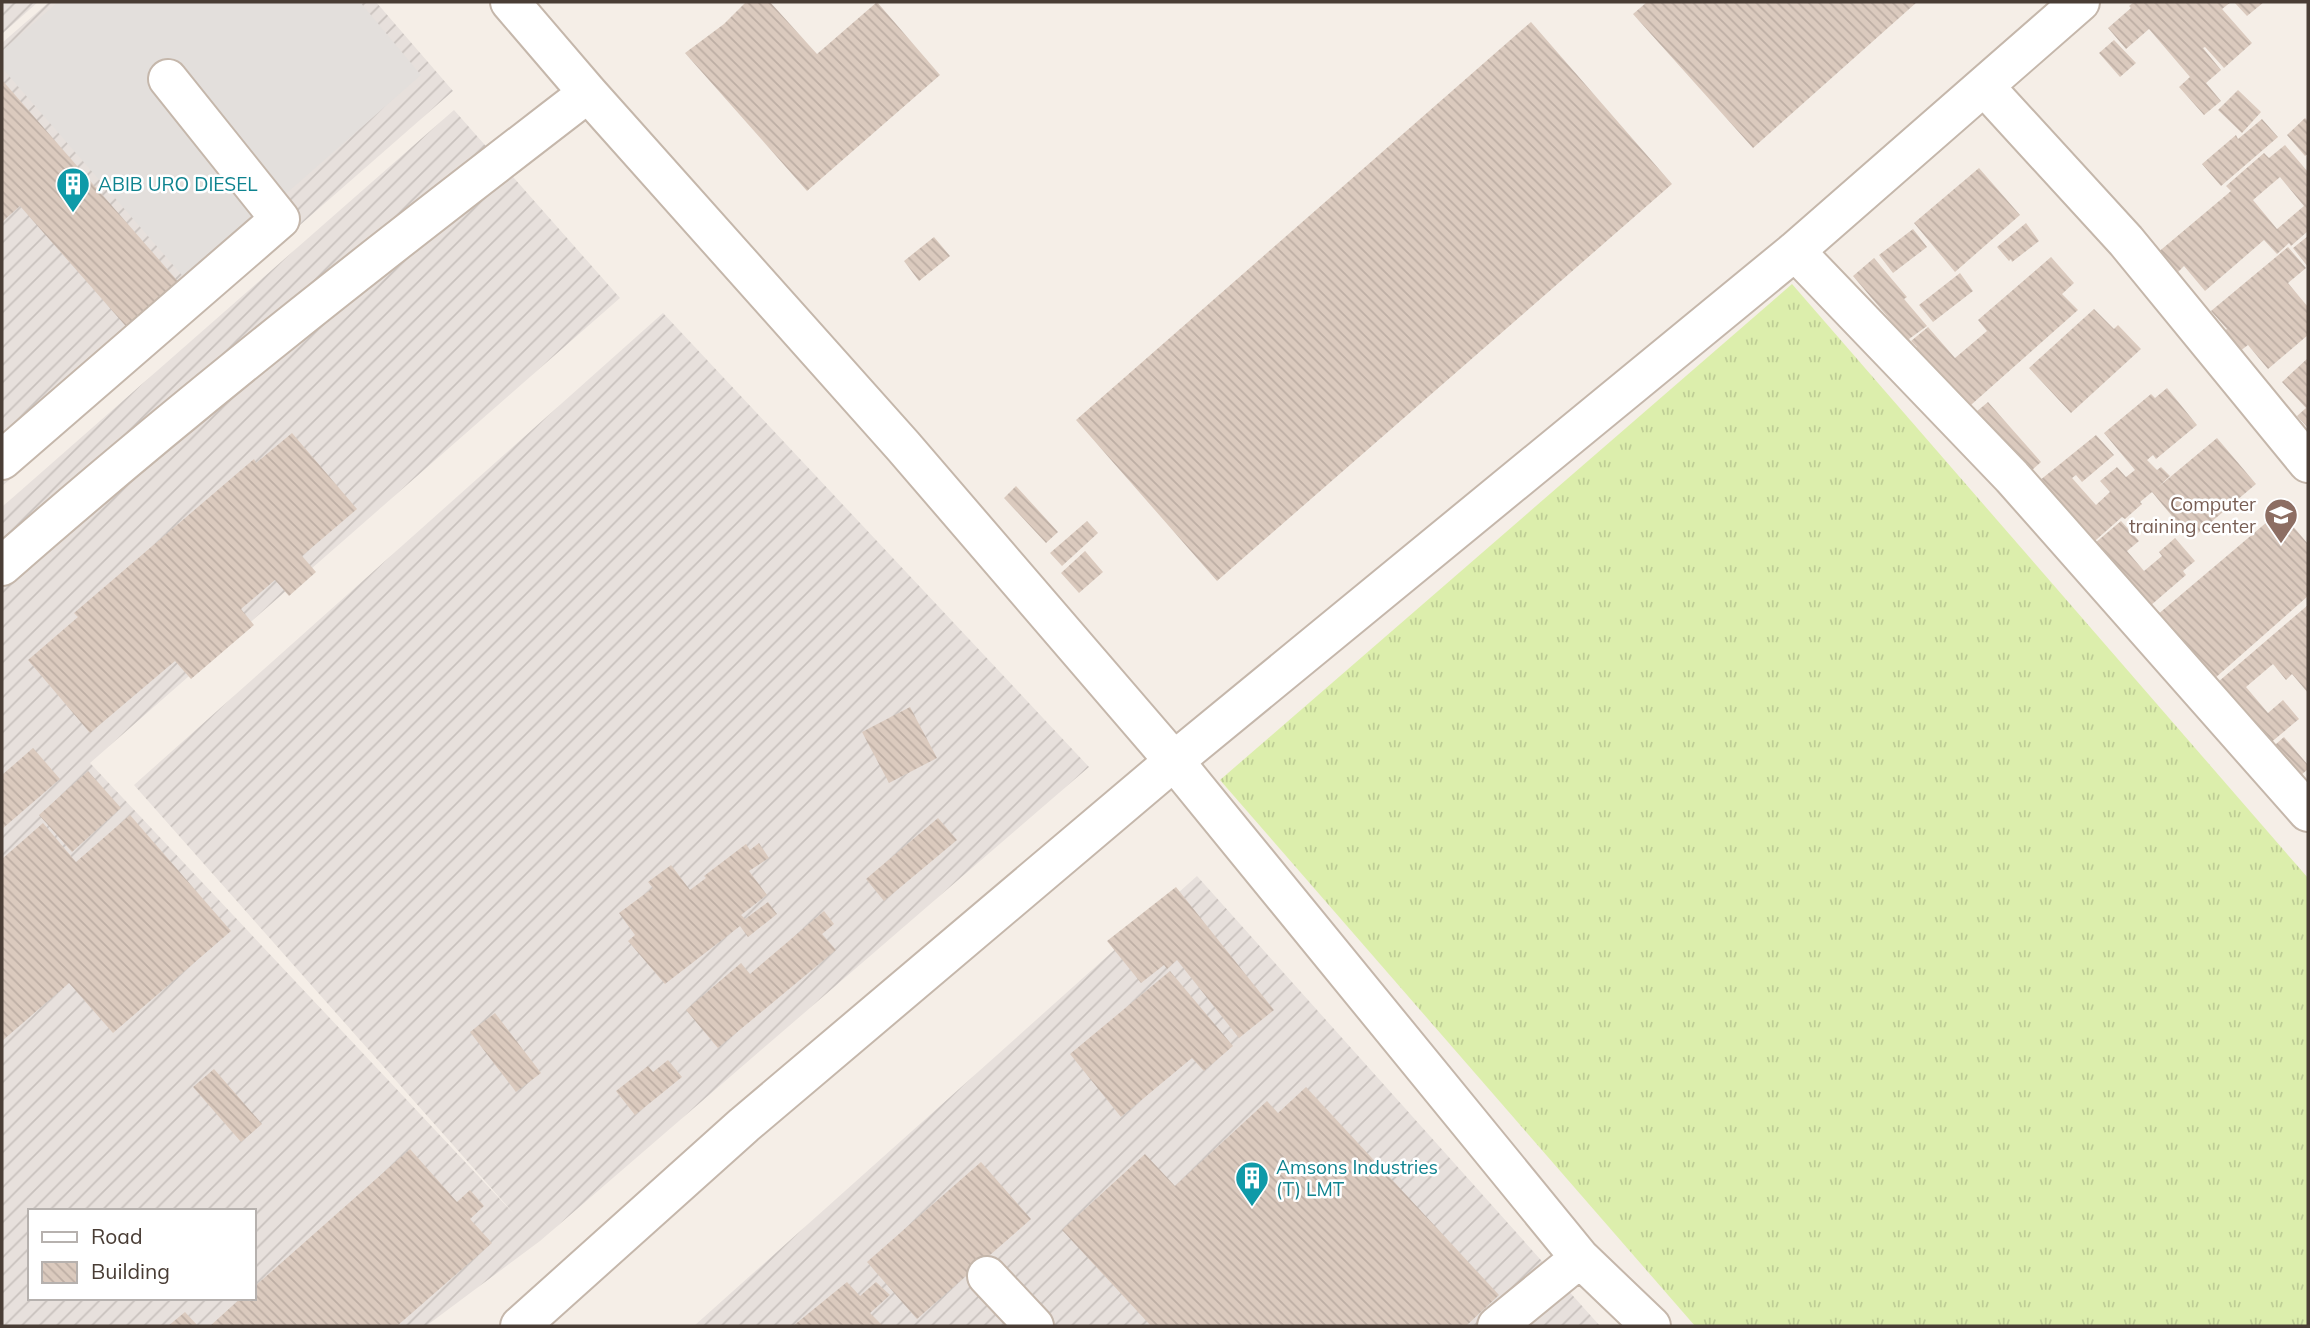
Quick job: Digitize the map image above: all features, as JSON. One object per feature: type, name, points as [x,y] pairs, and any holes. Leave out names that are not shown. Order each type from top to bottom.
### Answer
[{"type":"street","points":[[510,2],[903,446],[1174,761],[1580,1258],[1651,1326]]},
{"type":"street","points":[[520,1326],[744,1125],[1174,761],[1795,251],[2080,2]]},
{"type":"street","points":[[2,460],[280,219],[168,79]]},
{"type":"street","points":[[1984,86],[2126,241],[2308,463]]},
{"type":"street","points":[[2,566],[188,406],[588,93]]},
{"type":"street","points":[[1795,251],[2012,477],[2308,812]]},
{"type":"street","points":[[1497,1326],[1580,1258]]},
{"type":"street","points":[[988,1276],[1034,1326]]},
{"type":"shaded area","points":[[2,2],[38,2],[2,34]]},
{"type":"shaded area","name":"ABIB URO DIESEL","points":[[49,2],[376,2],[453,91],[2,486],[2,43]]},
{"type":"shaded area","points":[[58,2],[360,2],[421,75],[187,281],[2,68],[2,51]]},
{"type":"shaded area","points":[[454,110],[620,298],[90,763],[515,1215],[134,785],[663,313],[1089,767],[540,1241],[426,1326],[2,1326],[2,507]]},
{"type":"shaded area","name":"Amsons Industries (T) LMT","points":[[1197,876],[1600,1326],[694,1326]]},
{"type":"green space","points":[[1792,284],[2308,878],[2308,1326],[1695,1326],[1220,780]]},
{"type":"building","points":[[746,2],[770,2],[817,54],[877,2],[940,75],[807,191],[685,53],[724,24]]},
{"type":"building","points":[[1647,2],[1917,2],[1753,148],[1633,14]]},
{"type":"building","points":[[2134,2],[2231,2],[2222,9],[2252,43],[2224,68],[2205,47],[2203,48],[2221,70],[2206,83],[2221,101],[2204,115],[2179,87],[2190,77],[2149,29],[2126,49],[2108,28],[2131,8],[2129,6]]},
{"type":"building","points":[[2234,2],[2264,2],[2247,16]]},
{"type":"building","points":[[1531,22],[1672,184],[1217,581],[1076,420]]},
{"type":"building","points":[[2114,40],[2136,63],[2120,77],[2099,53]]},
{"type":"building","name":"ABIB URO DIESEL","points":[[2,80],[189,294],[138,340],[20,206],[2,222]]},
{"type":"building","points":[[2238,90],[2261,112],[2242,133],[2218,110]]},
{"type":"building","points":[[2305,118],[2308,121],[2308,154],[2305,156],[2287,135]]},
{"type":"building","points":[[2262,119],[2278,137],[2221,186],[2202,164],[2236,135],[2238,139]]},
{"type":"building","points":[[2285,145],[2308,172],[2308,231],[2277,254],[2264,240],[2205,291],[2184,266],[2175,275],[2156,254],[2231,191],[2226,186],[2264,153],[2269,158]],"holes":[[[2280,177],[2304,206],[2277,229],[2253,200]]]},
{"type":"building","points":[[1979,168],[2020,215],[1955,272],[1914,223]]},
{"type":"building","points":[[2026,223],[2039,241],[2012,262],[2011,259],[2009,261],[1997,247]]},
{"type":"building","points":[[1913,229],[1927,247],[1893,273],[1879,255]]},
{"type":"building","points":[[2308,236],[2308,267],[2293,248]]},
{"type":"building","points":[[934,237],[950,256],[919,281],[904,261]]},
{"type":"building","points":[[2288,247],[2306,268],[2288,283],[2308,307],[2308,335],[2268,369],[2248,345],[2240,351],[2223,332],[2227,329],[2211,311]]},
{"type":"building","points":[[2051,257],[2074,283],[2062,294],[2078,310],[1963,412],[1912,352],[1917,347],[1911,341],[1928,327],[1955,358],[1987,331],[1978,320]]},
{"type":"building","points":[[1874,258],[1927,326],[1909,339],[1915,347],[1905,357],[1893,343],[1903,335],[1853,276]]},
{"type":"building","points":[[1960,273],[1973,291],[1933,322],[1919,305]]},
{"type":"building","points":[[2094,309],[2114,329],[2118,325],[2141,349],[2071,413],[2029,368]]},
{"type":"building","points":[[2308,358],[2308,428],[2297,416],[2306,408],[2282,382]]},
{"type":"building","points":[[2167,388],[2197,425],[2156,459],[2153,455],[2147,460],[2157,470],[2161,467],[2170,476],[2157,488],[2217,438],[2256,484],[2191,539],[2152,492],[2125,519],[2122,517],[2088,547],[2034,485],[2096,435],[2114,455],[2082,482],[2076,475],[2072,478],[2096,505],[2110,492],[2100,481],[2117,467],[2126,477],[2135,470],[2104,433],[2151,394],[2155,398]]},
{"type":"building","points":[[1988,402],[2041,462],[2024,477],[1970,417]]},
{"type":"building","points":[[292,433],[357,509],[302,556],[316,572],[289,596],[275,580],[241,609],[254,625],[191,679],[175,661],[90,733],[28,660],[78,617],[74,613],[254,459],[256,463]]},
{"type":"building","points":[[1016,486],[1058,532],[1046,543],[1004,498]]},
{"type":"building","points":[[2280,511],[2308,544],[2308,596],[2206,686],[2150,621]]},
{"type":"building","points":[[1087,521],[1098,533],[1062,566],[1050,553]]},
{"type":"building","points":[[2121,521],[2139,541],[2127,551],[2144,571],[2162,556],[2159,552],[2175,538],[2195,561],[2183,571],[2186,575],[2143,612],[2088,549]]},
{"type":"building","points":[[1085,551],[1103,572],[1079,593],[1061,573]]},
{"type":"building","points":[[2308,605],[2308,693],[2292,674],[2286,680],[2273,664],[2246,687],[2268,713],[2283,700],[2299,719],[2263,749],[2211,688]]},
{"type":"building","points":[[910,707],[937,758],[889,783],[862,732]]},
{"type":"building","points":[[2284,737],[2308,765],[2308,769],[2293,782],[2267,752]]},
{"type":"building","points":[[33,748],[60,779],[2,829],[2,775]]},
{"type":"building","points":[[88,771],[121,808],[72,852],[39,815]]},
{"type":"building","points":[[130,815],[231,931],[113,1033],[69,983],[2,1041],[2,859],[43,823],[76,862]]},
{"type":"building","points":[[938,818],[957,840],[884,901],[866,879]]},
{"type":"building","points":[[759,843],[769,858],[749,871],[767,895],[741,915],[745,919],[768,902],[777,914],[748,937],[740,926],[665,984],[628,941],[635,935],[619,913],[653,888],[648,882],[671,865],[690,890],[746,844],[750,850]]},
{"type":"building","points":[[1176,887],[1274,1010],[1239,1038],[1177,960],[1167,969],[1164,965],[1141,983],[1107,941]]},
{"type":"building","points":[[824,911],[834,924],[822,934],[836,950],[718,1048],[686,1010],[741,963],[750,974]]},
{"type":"building","points":[[1170,971],[1233,1046],[1204,1071],[1192,1058],[1121,1117],[1070,1054]]},
{"type":"building","points":[[495,1013],[541,1073],[516,1092],[470,1032]]},
{"type":"building","points":[[668,1060],[682,1077],[635,1115],[616,1091],[648,1066],[653,1072]]},
{"type":"building","points":[[214,1069],[262,1124],[241,1142],[193,1087]]},
{"type":"building","name":"Amsons Industries (T) LMT","points":[[1306,1087],[1499,1295],[1466,1326],[1151,1326],[1062,1230],[1145,1154],[1175,1186],[1267,1101],[1278,1113]]},
{"type":"building","points":[[410,1149],[457,1202],[470,1190],[484,1206],[470,1219],[492,1243],[397,1326],[210,1326],[239,1300],[256,1300],[256,1285]]},
{"type":"building","points":[[981,1162],[1031,1219],[917,1319],[867,1262]]},
{"type":"building","points":[[847,1282],[860,1296],[876,1282],[890,1295],[870,1313],[883,1326],[793,1326]]},
{"type":"building","points":[[185,1312],[198,1326],[168,1326]]},
{"type":"place","name":"ABIB URO DIESEL","points":[[73,214]]},
{"type":"place","name":"Computer training center","points":[[2281,545]]},
{"type":"place","name":"Amsons Industries (T) LMT","points":[[1252,1208]]}]
